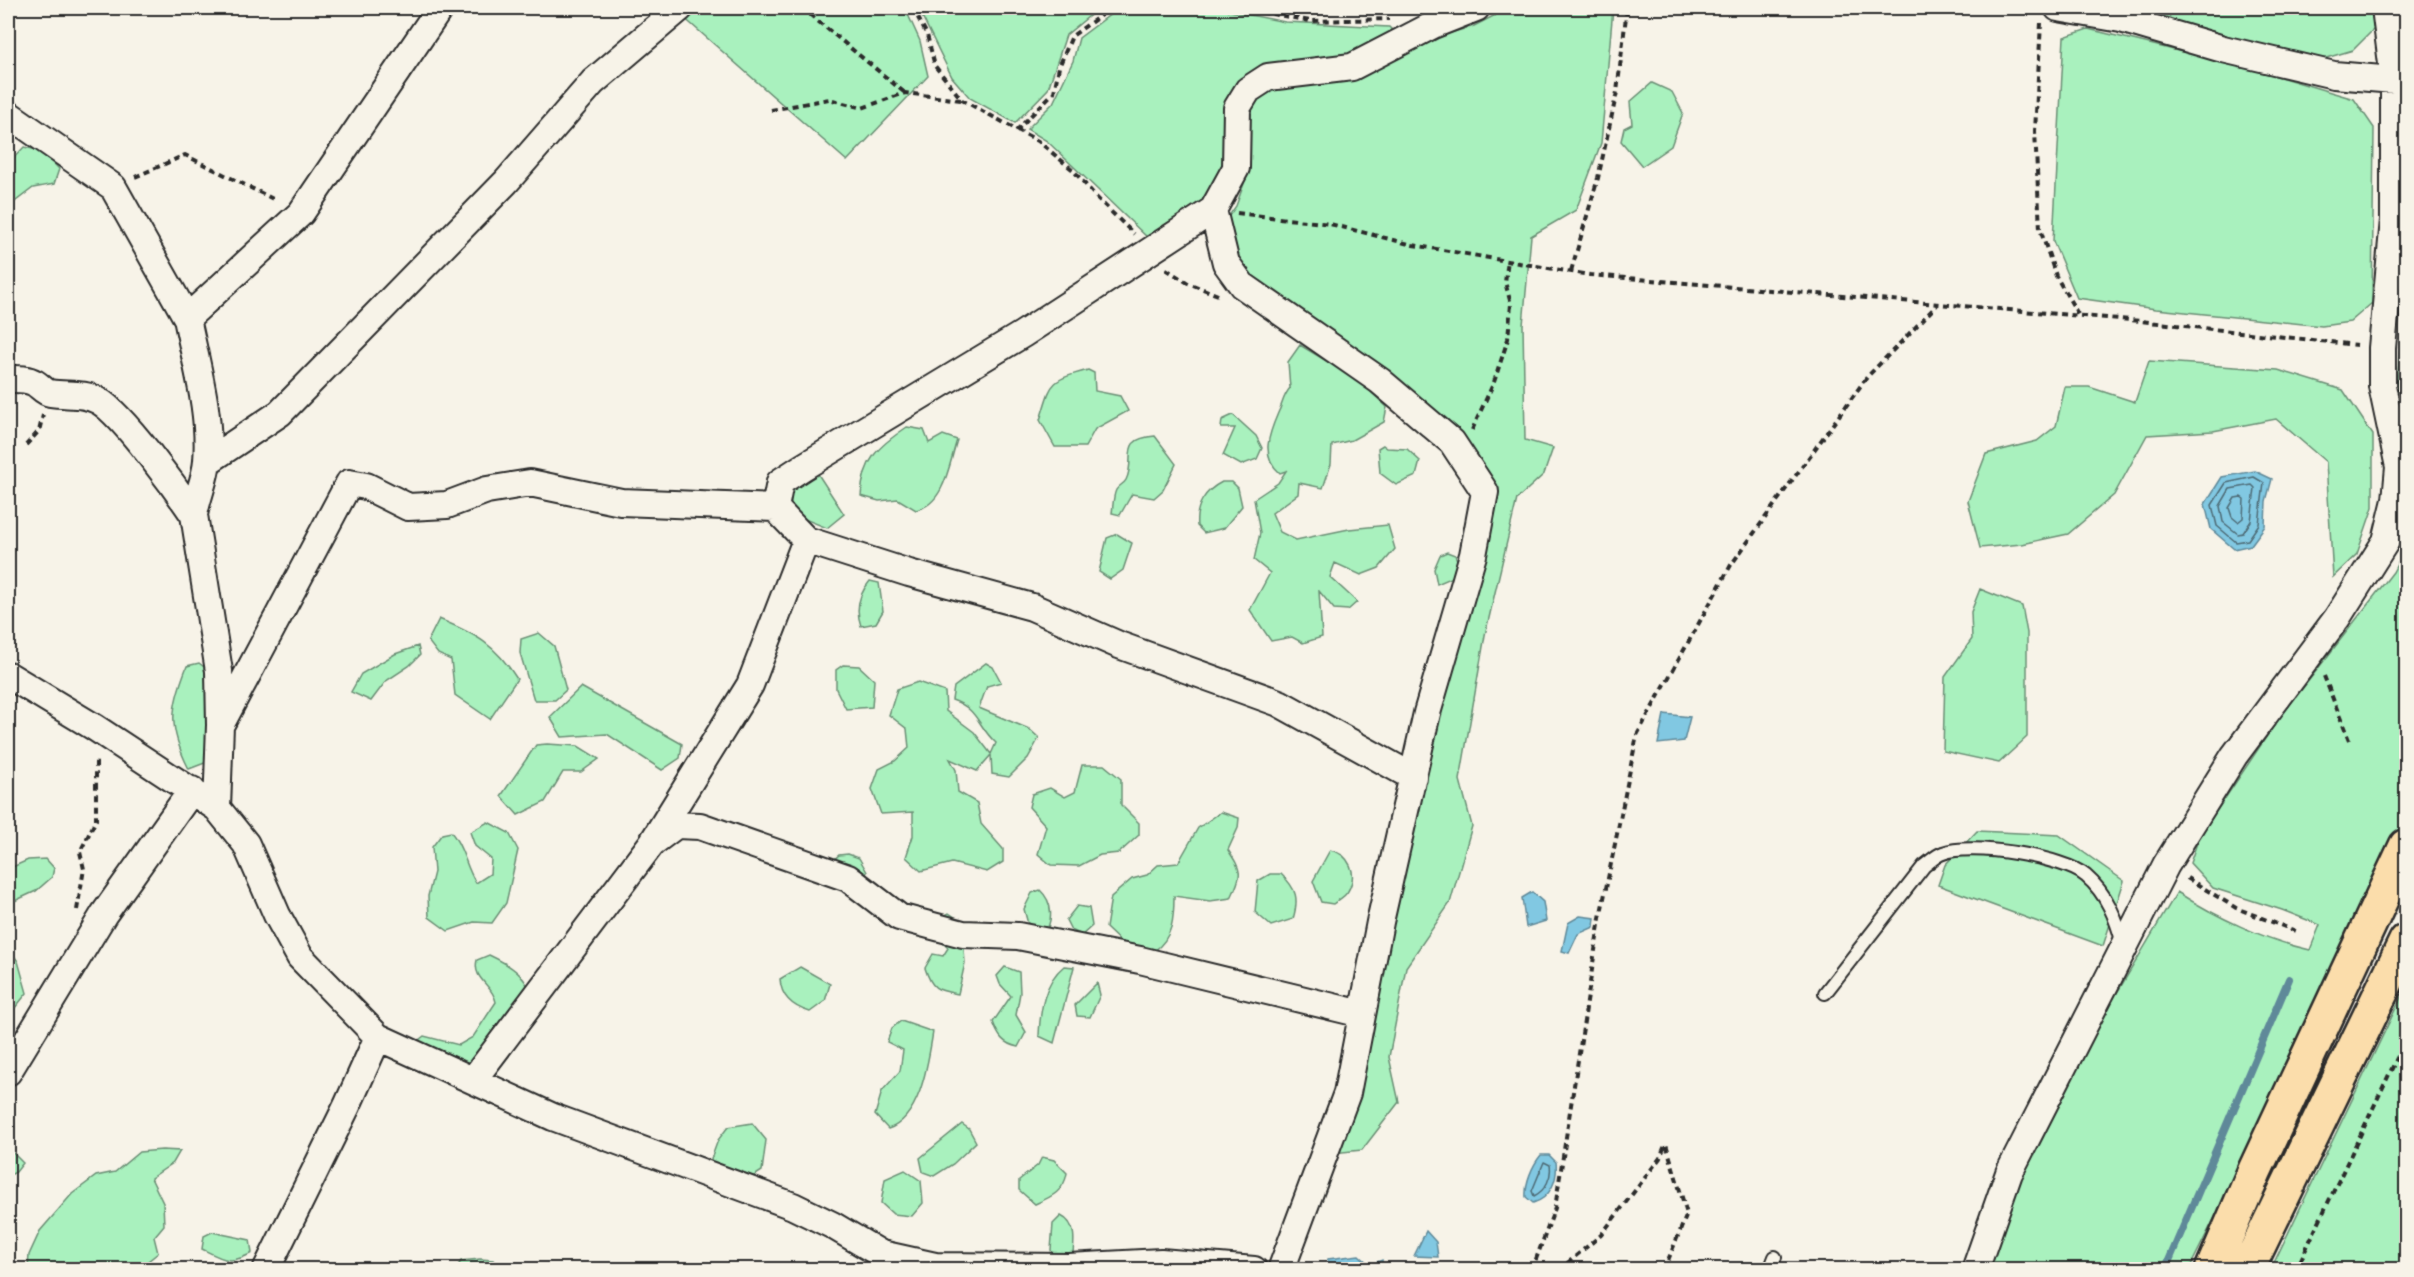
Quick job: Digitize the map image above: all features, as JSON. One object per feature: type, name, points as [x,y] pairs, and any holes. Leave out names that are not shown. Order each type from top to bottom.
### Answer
[{"type":"highway","points":[[2212,1269],[2255,1170],[2406,846]]},
{"type":"highway","points":[[2247,1269],[2406,941]]},
{"type":"street","points":[[187,318],[301,213],[440,8]]},
{"type":"street","points":[[207,462],[280,413],[506,182],[593,82],[680,8]]},
{"type":"street","points":[[775,508],[780,482],[1023,334],[1213,210],[1236,168],[1237,108],[1248,90],[1268,77],[1352,67],[1433,25],[1476,8]]},
{"type":"street","points":[[1975,1269],[2009,1173],[2166,865],[2234,756],[2314,650],[2364,578],[2386,541],[2396,500],[2399,467],[2382,386],[2382,348],[2394,220],[2394,80],[2385,8]]},
{"type":"street","points":[[2050,13],[2121,19],[2223,49],[2334,75],[2394,80]]},
{"type":"street","points":[[8,114],[113,187],[187,318],[205,409],[207,462],[197,493],[194,515],[216,650],[220,725],[217,808]]},
{"type":"street","points":[[1213,210],[1226,264],[1242,285],[1380,381],[1452,442],[1485,492],[1473,555],[1427,713],[1347,1093],[1281,1269]]},
{"type":"street","points":[[8,379],[34,382],[48,393],[80,394],[100,402],[123,425],[180,493],[194,515]]},
{"type":"street","points":[[220,725],[349,483],[366,486],[408,507],[447,505],[487,490],[530,483],[621,502],[775,508],[806,540],[909,573],[1032,607],[1119,645],[1279,703],[1413,777]]},
{"type":"street","points":[[473,1080],[652,843],[750,685],[806,540]]},
{"type":"street","points":[[8,675],[94,726],[217,808],[246,844],[277,915],[300,957],[378,1037],[553,1117],[793,1206],[832,1225],[882,1262],[935,1266],[1069,1267],[1161,1262],[1254,1269]]},
{"type":"street","points":[[8,1072],[98,923],[192,790]]},
{"type":"street","points":[[652,843],[676,825],[700,826],[848,878],[899,917],[963,934],[1018,936],[1140,960],[1362,1014]]},
{"type":"street","points":[[266,1269],[348,1106],[378,1037]]},
{"type":"lane","points":[[1825,993],[1924,866],[1943,853],[1969,850],[2000,851],[2056,862],[2084,874],[2107,900],[2124,948]]},
{"type":"lane","points":[[1770,1269],[1775,1257]]},
{"type":"path","points":[[802,8],[905,93]]},
{"type":"path","points":[[913,8],[927,35],[935,66],[962,100],[1038,141],[1073,170],[1097,198],[1131,228],[1145,255],[1188,283],[1222,296]]},
{"type":"path","points":[[1016,131],[1054,92],[1059,67],[1072,36],[1111,8]]},
{"type":"path","points":[[1241,8],[1310,21],[1395,18]]},
{"type":"path","points":[[1571,271],[1598,178],[1617,92],[1627,8]]},
{"type":"path","points":[[2050,13],[2035,131],[2040,229],[2056,276],[2079,316]]},
{"type":"path","points":[[771,110],[829,99],[862,108],[905,93],[962,100]]},
{"type":"path","points":[[113,187],[185,155],[301,213]]},
{"type":"path","points":[[1213,210],[1330,224],[1413,245],[1571,271],[2079,316],[2382,348]]},
{"type":"path","points":[[1460,455],[1494,382],[1508,339],[1511,304],[1505,282],[1508,260]]},
{"type":"path","points":[[1532,1269],[1555,1208],[1600,918],[1637,735],[1731,565],[1867,377],[1938,305]]},
{"type":"path","points":[[26,445],[39,431],[48,393]]},
{"type":"path","points":[[2314,650],[2349,740]]},
{"type":"path","points":[[76,912],[84,869],[80,852],[96,820],[94,726]]},
{"type":"path","points":[[2166,865],[2236,908],[2298,932]]},
{"type":"path","points":[[2295,1269],[2406,1039]]},
{"type":"path","points":[[1559,1269],[1601,1235],[1660,1158],[1666,1143],[1687,1214],[1664,1269]]},
{"type":"green space","points":[[689,8],[905,8],[920,41],[928,76],[847,161],[682,16]]},
{"type":"green space","points":[[918,8],[1099,8],[1066,35],[1048,89],[1015,123],[970,98],[952,77]]},
{"type":"green space","points":[[1119,8],[1215,8],[1285,22],[1389,27],[1395,33],[1344,59],[1239,87],[1226,171],[1212,197],[1149,239],[1047,141],[1027,129],[1053,103],[1073,61],[1079,38]]},
{"type":"green space","points":[[1295,8],[1432,8],[1357,11]]},
{"type":"green space","points":[[1509,8],[1613,8],[1601,143],[1576,210],[1531,236],[1523,325],[1525,440],[1553,448],[1544,474],[1517,499],[1485,635],[1460,780],[1472,826],[1450,903],[1406,967],[1389,1057],[1399,1102],[1362,1150],[1333,1153],[1369,1048],[1386,931],[1495,498],[1322,333],[1234,262],[1226,220],[1236,206],[1250,167],[1248,104],[1259,89],[1474,26]]},
{"type":"green space","points":[[2130,8],[2371,8],[2374,29],[2353,50],[2316,61]]},
{"type":"green space","points":[[2088,29],[2256,70],[2354,99],[2374,128],[2372,303],[2350,322],[2322,326],[2156,309],[2077,298],[2053,241],[2064,37]]},
{"type":"green space","points":[[1652,83],[1672,92],[1683,113],[1671,146],[1642,166],[1621,141],[1624,128],[1632,124],[1630,102]]},
{"type":"green space","points":[[24,147],[42,151],[59,169],[54,184],[33,188],[8,207],[8,164]]},
{"type":"green space","points":[[1300,345],[1358,380],[1387,407],[1384,422],[1352,440],[1332,445],[1331,464],[1323,488],[1299,483],[1298,494],[1272,513],[1280,532],[1296,540],[1349,529],[1388,525],[1395,549],[1379,568],[1361,575],[1335,563],[1330,577],[1357,602],[1348,610],[1334,609],[1319,591],[1322,637],[1303,643],[1292,637],[1271,641],[1250,610],[1270,573],[1254,560],[1260,533],[1254,499],[1278,483],[1286,471],[1280,473],[1274,466],[1268,452],[1268,444],[1284,397],[1290,388],[1288,362]]},
{"type":"green space","points":[[2406,348],[2406,410],[2396,393],[2400,351]]},
{"type":"green space","points":[[2149,361],[2278,370],[2343,390],[2373,435],[2373,507],[2357,554],[2333,577],[2326,462],[2276,419],[2213,431],[2147,435],[2114,495],[2068,534],[2022,544],[1980,548],[1968,501],[1986,454],[2037,441],[2056,426],[2065,387],[2089,387],[2135,402]]},
{"type":"green space","points":[[1088,370],[1094,373],[1095,391],[1120,396],[1128,411],[1095,429],[1085,447],[1055,447],[1040,420],[1050,390],[1065,377]]},
{"type":"green space","points":[[1233,415],[1256,436],[1262,448],[1257,459],[1241,465],[1223,455],[1235,428],[1221,428],[1222,420]]},
{"type":"green space","points":[[907,427],[924,430],[929,443],[943,435],[957,440],[940,492],[926,506],[916,510],[898,499],[879,501],[861,496],[865,472],[874,455]]},
{"type":"green space","points":[[1155,436],[1176,464],[1163,490],[1154,498],[1132,494],[1120,515],[1112,513],[1116,490],[1125,481],[1129,472],[1132,445],[1143,438]]},
{"type":"green space","points":[[1383,445],[1387,448],[1407,449],[1420,461],[1416,476],[1396,485],[1380,473],[1378,448]]},
{"type":"green space","points":[[814,468],[844,514],[827,528],[802,518],[785,495]]},
{"type":"green space","points":[[1222,482],[1232,482],[1238,488],[1242,506],[1224,528],[1204,533],[1197,526],[1199,506],[1210,490]]},
{"type":"green space","points":[[1117,534],[1132,543],[1123,570],[1110,579],[1099,572],[1107,538]]},
{"type":"green space","points":[[2406,547],[2406,816],[2281,1085],[2189,1269],[1988,1270],[2013,1184],[2080,1055],[2177,892],[2241,927],[2310,950],[2320,925],[2213,888],[2190,863],[2199,837],[2275,724],[2393,572]]},
{"type":"green space","points":[[1447,552],[1455,555],[1460,567],[1451,578],[1437,584],[1434,569],[1440,555]]},
{"type":"green space","points":[[870,581],[879,583],[883,611],[876,623],[861,626],[858,614],[859,602]]},
{"type":"green space","points":[[1980,589],[2022,606],[2027,633],[2027,737],[1999,763],[1943,751],[1945,677],[1972,639],[1971,612]]},
{"type":"green space","points":[[439,619],[484,642],[501,657],[517,679],[490,719],[455,695],[451,660],[438,654],[428,641]]},
{"type":"green space","points":[[539,633],[554,646],[566,690],[555,700],[534,700],[520,653],[521,639]]},
{"type":"green space","points":[[418,646],[420,655],[409,666],[386,681],[371,701],[351,692],[361,674],[395,654]]},
{"type":"green space","points":[[199,663],[204,667],[206,679],[210,761],[189,769],[177,741],[175,706],[187,666]]},
{"type":"green space","points":[[986,663],[993,667],[1001,682],[987,686],[979,708],[1029,729],[1039,738],[1028,758],[1009,777],[992,774],[991,755],[977,771],[950,759],[956,770],[958,792],[977,803],[981,824],[1003,849],[1003,862],[987,872],[952,863],[921,871],[906,857],[913,836],[913,812],[881,814],[872,789],[879,769],[895,761],[909,748],[907,729],[889,715],[897,689],[918,682],[945,692],[946,711],[974,732],[991,754],[996,743],[968,708],[952,700],[954,687]]},
{"type":"green space","points":[[843,665],[859,666],[874,680],[872,707],[846,709],[836,689],[836,670]]},
{"type":"green space","points":[[581,687],[682,744],[680,758],[662,770],[607,734],[562,737],[550,717]]},
{"type":"green space","points":[[536,745],[578,746],[599,759],[581,772],[563,772],[545,802],[518,815],[501,796]]},
{"type":"green space","points":[[1082,765],[1104,765],[1121,779],[1121,805],[1139,823],[1139,835],[1119,853],[1100,855],[1079,866],[1051,865],[1038,854],[1046,826],[1029,807],[1032,794],[1050,788],[1065,797],[1075,792]]},
{"type":"green space","points":[[1221,812],[1239,818],[1238,828],[1228,850],[1239,873],[1238,883],[1231,898],[1210,901],[1174,896],[1171,927],[1160,946],[1154,951],[1125,946],[1106,928],[1111,897],[1132,879],[1147,875],[1158,865],[1178,863],[1198,828]]},
{"type":"green space","points":[[488,822],[509,833],[518,850],[506,903],[492,923],[474,922],[448,931],[429,917],[428,896],[434,872],[432,847],[442,834],[451,832],[459,844],[476,883],[490,874],[491,859],[475,846],[470,832]]},
{"type":"green space","points":[[1977,831],[2059,835],[2124,881],[2103,946],[1938,885],[1945,865]]},
{"type":"green space","points":[[1330,850],[1337,852],[1347,860],[1352,872],[1351,885],[1347,893],[1333,904],[1321,902],[1313,881]]},
{"type":"green space","points":[[848,854],[859,858],[867,872],[860,887],[831,862],[839,855]]},
{"type":"green space","points":[[46,859],[54,868],[52,877],[36,891],[8,904],[8,869],[28,860]]},
{"type":"green space","points":[[1270,874],[1281,874],[1293,890],[1296,900],[1293,919],[1271,926],[1255,912],[1258,881]]},
{"type":"green space","points":[[1040,890],[1050,906],[1049,924],[1043,935],[1028,924],[1024,909],[1032,893]]},
{"type":"green space","points":[[1077,906],[1089,908],[1092,926],[1082,935],[1071,930],[1066,920]]},
{"type":"green space","points":[[949,913],[962,922],[965,963],[958,994],[936,988],[930,981],[925,968],[933,954],[943,956],[948,948],[938,938],[933,921]]},
{"type":"green space","points":[[8,948],[18,961],[27,993],[10,1014],[8,1012]]},
{"type":"green space","points":[[489,955],[507,964],[519,974],[529,987],[537,1005],[474,1066],[415,1043],[424,1036],[459,1045],[473,1037],[496,1002],[476,967],[477,960]]},
{"type":"green space","points":[[1064,966],[1074,967],[1054,1043],[1039,1036],[1041,1017],[1044,998],[1052,980]]},
{"type":"green space","points":[[800,967],[830,984],[825,1001],[810,1012],[789,1000],[781,985],[780,979]]},
{"type":"green space","points":[[1005,967],[1019,972],[1020,993],[1016,1015],[1026,1032],[1018,1047],[1002,1039],[993,1022],[1011,996],[1000,984],[997,976]]},
{"type":"green space","points":[[1097,983],[1100,995],[1090,1017],[1077,1016],[1075,1005]]},
{"type":"green space","points":[[2406,987],[2406,1269],[2271,1269]]},
{"type":"green space","points":[[901,1021],[933,1032],[925,1073],[915,1101],[899,1123],[888,1129],[875,1115],[882,1091],[900,1071],[903,1050],[887,1042],[892,1028]]},
{"type":"green space","points":[[752,1123],[766,1140],[762,1171],[745,1182],[716,1171],[710,1162],[718,1140],[728,1127]]},
{"type":"green space","points":[[962,1124],[969,1129],[976,1142],[953,1164],[934,1176],[923,1172],[920,1158]]},
{"type":"green space","points":[[8,1148],[23,1163],[16,1172],[8,1176]]},
{"type":"green space","points":[[180,1151],[173,1163],[151,1178],[163,1203],[164,1225],[154,1237],[158,1253],[138,1269],[119,1267],[105,1270],[28,1269],[29,1255],[40,1231],[72,1194],[96,1176],[115,1172],[139,1152]]},
{"type":"green space","points":[[1042,1157],[1054,1160],[1067,1173],[1060,1189],[1035,1204],[1019,1190],[1019,1180],[1038,1165]]},
{"type":"green space","points":[[905,1170],[921,1181],[923,1203],[912,1216],[893,1214],[881,1203],[885,1179]]},
{"type":"green space","points":[[1061,1216],[1070,1224],[1074,1235],[1073,1254],[1072,1260],[1055,1263],[1051,1250],[1053,1224]]},
{"type":"green space","points":[[212,1232],[250,1240],[252,1253],[238,1259],[227,1260],[202,1249],[204,1236]]},
{"type":"green space","points":[[493,1260],[500,1269],[456,1269],[461,1261]]},
{"type":"water","points":[[2255,471],[2272,479],[2266,501],[2265,526],[2251,545],[2234,549],[2211,529],[2205,504],[2222,477]]},
{"type":"water","points":[[1664,714],[1690,717],[1684,741],[1658,744]]},
{"type":"water","points":[[1532,892],[1543,902],[1546,921],[1526,927],[1522,898]]},
{"type":"water","points":[[1580,916],[1595,918],[1594,927],[1578,934],[1569,953],[1562,951],[1568,923]]},
{"type":"water","points":[[1541,1155],[1549,1155],[1556,1162],[1556,1175],[1549,1192],[1533,1203],[1526,1197],[1528,1180]]},
{"type":"water","points":[[1426,1231],[1436,1242],[1438,1257],[1414,1256]]},
{"type":"water","points":[[1359,1255],[1370,1265],[1382,1260],[1383,1269],[1325,1269],[1328,1259]]},
{"type":"waterway","points":[[2165,1270],[2289,979]]}]
